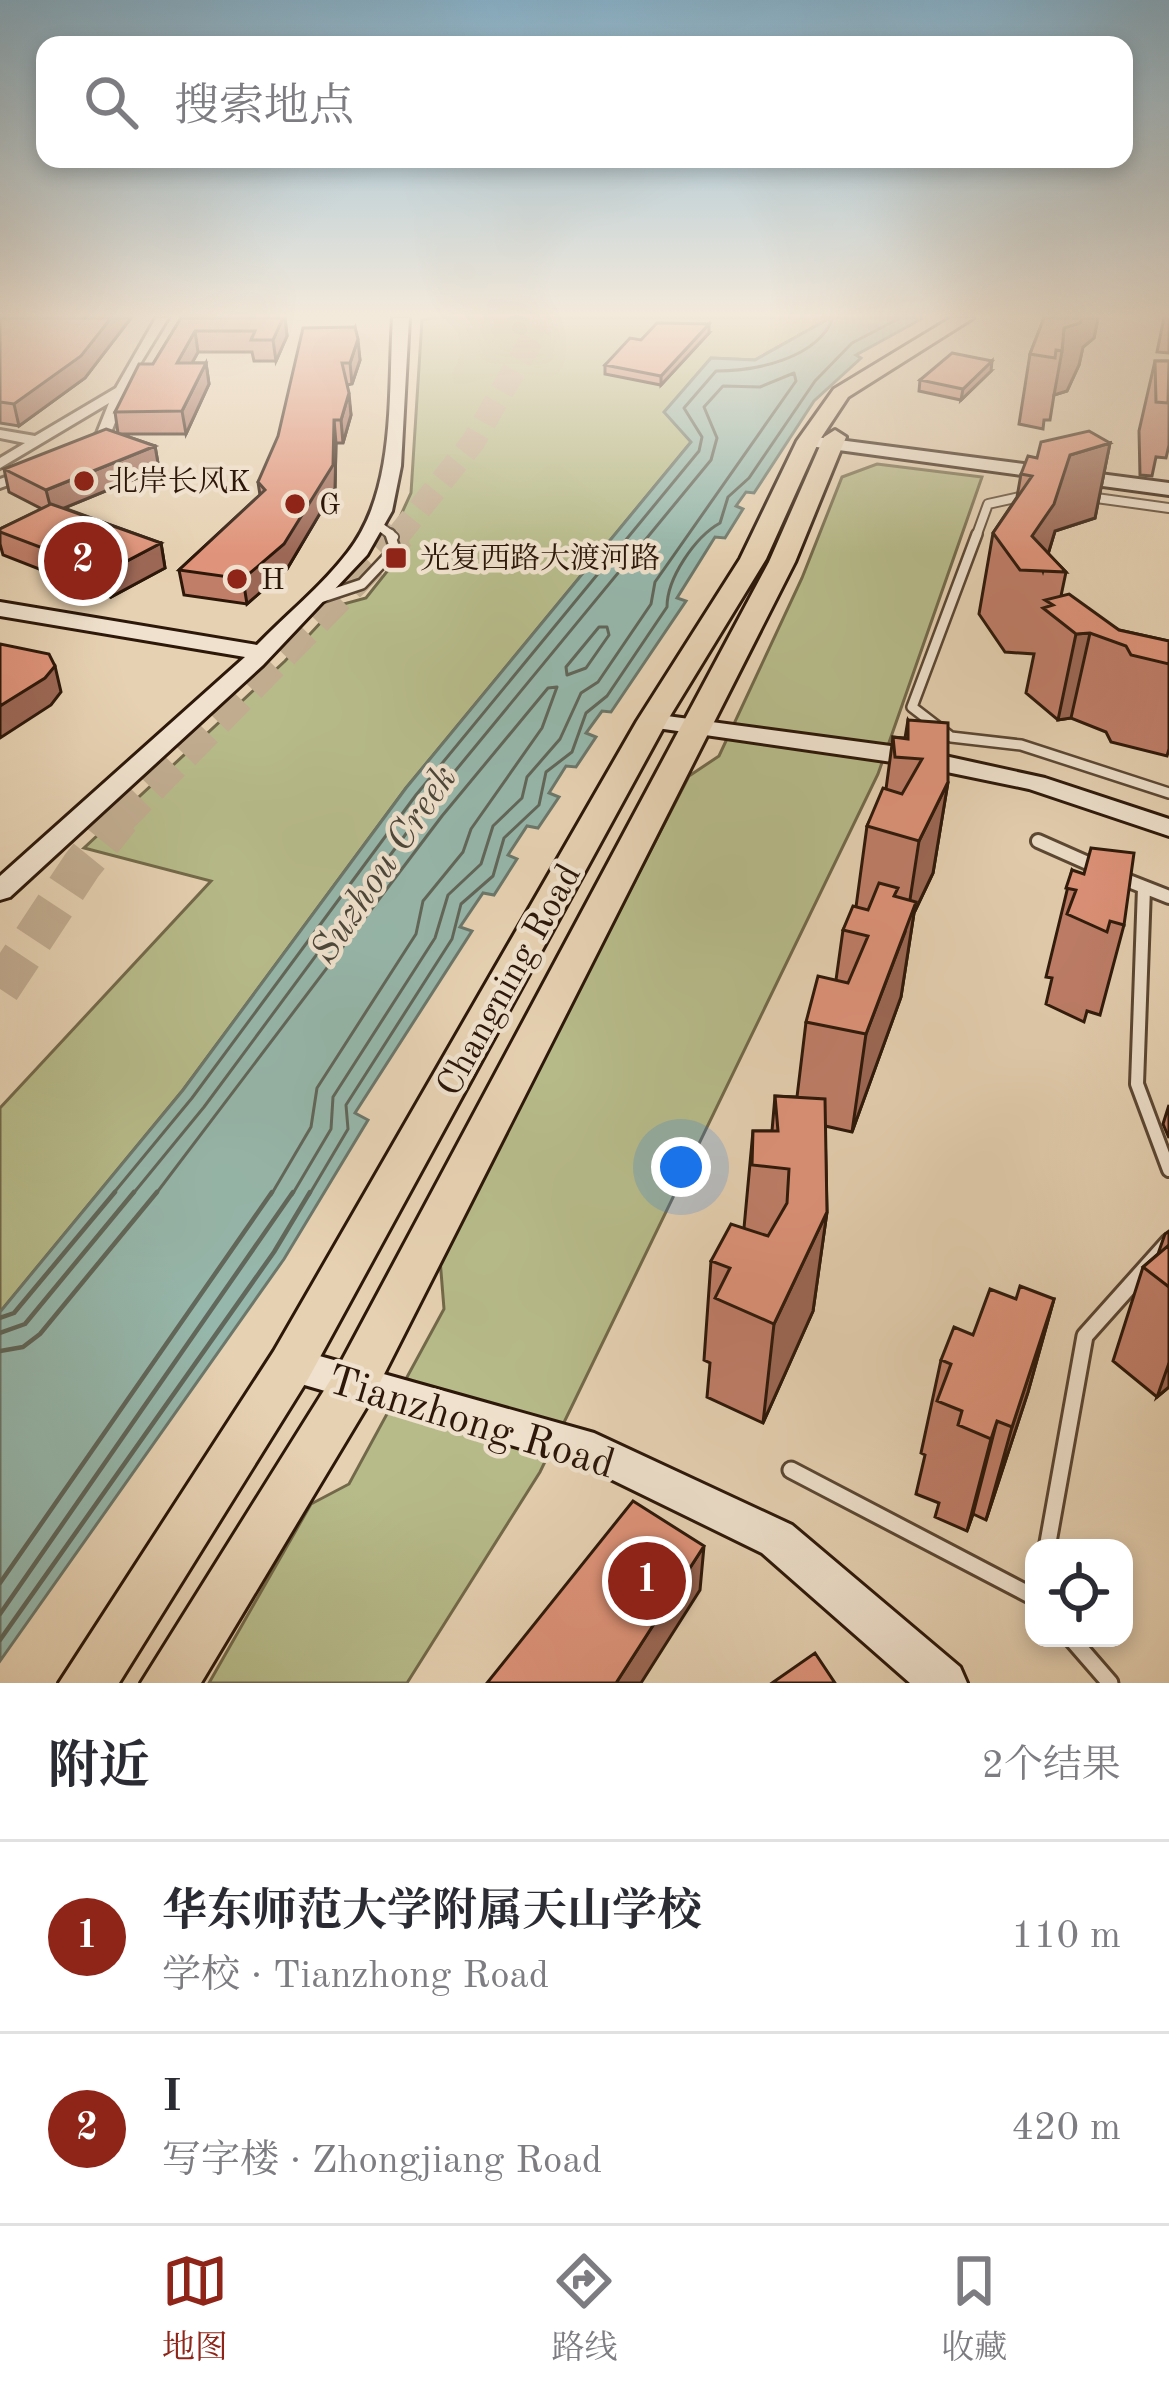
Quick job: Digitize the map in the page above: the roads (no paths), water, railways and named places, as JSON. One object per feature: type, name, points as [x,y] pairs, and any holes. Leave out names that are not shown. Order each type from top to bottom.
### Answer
[{"type":"main road","name":"Changning Road","points":[[87,1683],[291,1365],[652,721],[753,559],[839,397]]},
{"type":"main road","name":"Changning Road","points":[[169,1683],[355,1383],[782,562],[819,442],[861,397]]},
{"type":"street","points":[[0,464],[33,440],[113,397]]},
{"type":"street","points":[[72,456],[103,435],[119,397]]},
{"type":"street","points":[[0,891],[262,653],[357,555],[375,523],[392,466],[396,397]]},
{"type":"street","points":[[0,434],[33,440]]},
{"type":"street","points":[[819,442],[1169,489]]},
{"type":"street","points":[[0,484],[54,463]]},
{"type":"street","points":[[0,609],[262,653]]},
{"type":"street","points":[[652,721],[913,757],[1016,779],[1169,828]]},
{"type":"street","name":"Tianzhong Road","points":[[291,1365],[594,1451],[777,1539],[944,1683]]},
{"type":"lane","points":[[1036,493],[988,504],[912,707],[951,737],[1021,746],[1169,794]]},
{"type":"lane","points":[[1081,497],[1169,508]]},
{"type":"lane","points":[[1038,841],[1169,897]]},
{"type":"lane","points":[[1144,888],[1137,1084],[1169,1170]]},
{"type":"lane","points":[[1049,1539],[1085,1336],[1169,1242]]},
{"type":"lane","points":[[791,1470],[1025,1592]]},
{"type":"lane","points":[[1079,1647],[1110,1683]]},
{"type":"water","name":"Suzhou Creek","points":[[677,397],[819,397],[754,493],[746,492],[736,506],[743,509],[725,538],[715,537],[677,598],[686,601],[611,712],[602,711],[586,733],[596,737],[576,767],[566,766],[549,793],[559,797],[538,828],[527,826],[508,855],[517,859],[494,895],[483,893],[460,927],[472,931],[355,1113],[368,1120],[284,1259],[0,1661],[0,1312],[183,1090],[406,788],[691,442],[664,412]]},
{"type":"tunnel","points":[[397,537],[473,442],[499,397]]},
{"type":"tunnel","points":[[118,821],[400,534]]},
{"type":"tunnel","points":[[0,989],[82,865],[120,818]]},
{"type":"place","name":"北岸长风K","points":[[84,481]]},
{"type":"place","name":"G","points":[[295,504]]},
{"type":"place","name":"光复西路大渡河路","points":[[396,558]]},
{"type":"place","name":"I","points":[[83,561]]},
{"type":"place","name":"H","points":[[237,579]]},
{"type":"place","name":"华东师范大学附属天山学校","points":[[647,1581]]}]
